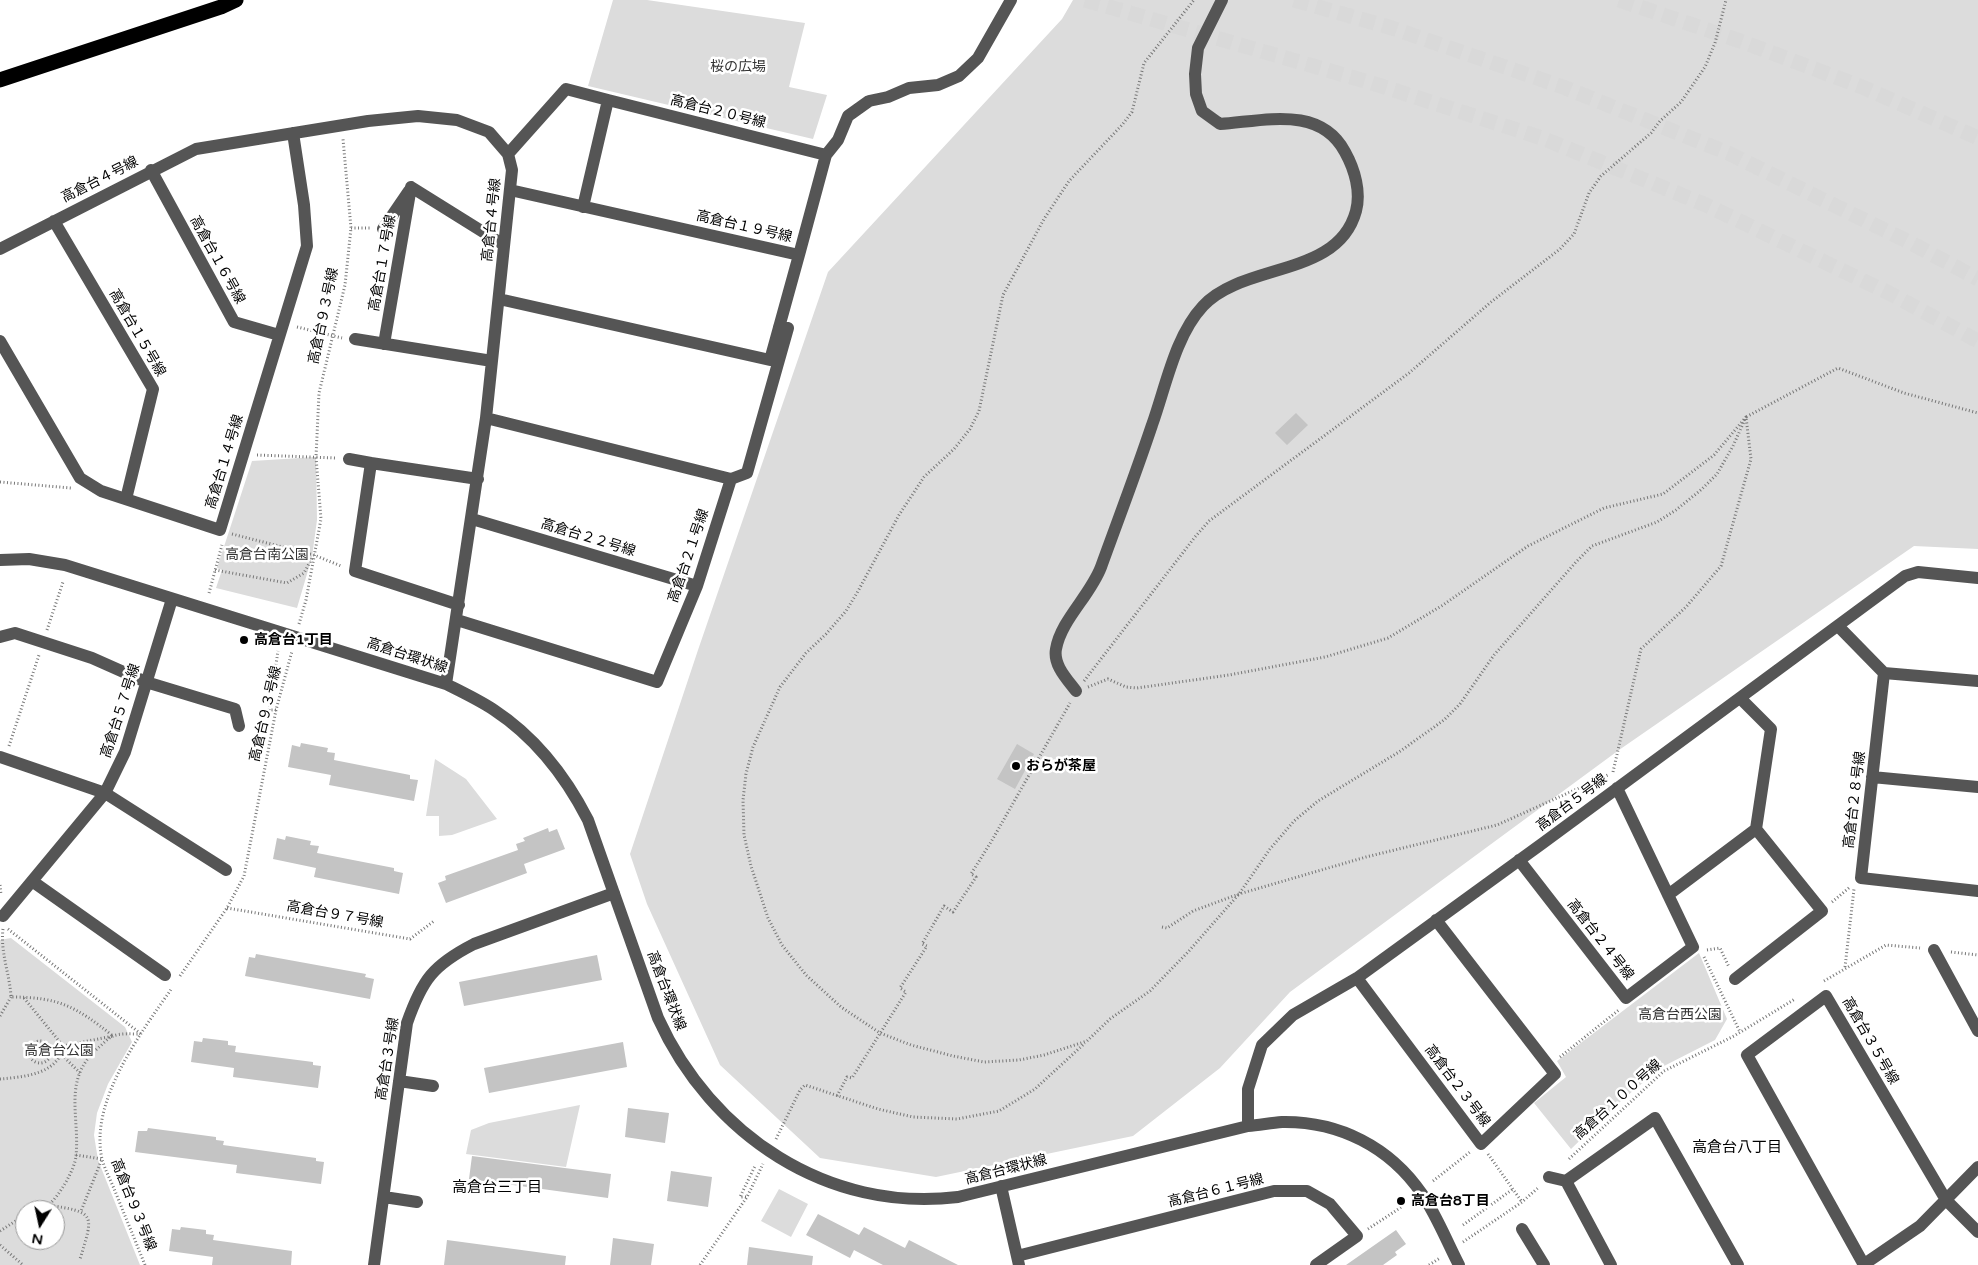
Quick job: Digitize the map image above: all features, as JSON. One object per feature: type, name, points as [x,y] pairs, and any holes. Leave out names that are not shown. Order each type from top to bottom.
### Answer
[{"type":"highway","points":[[0,80],[221,7],[236,0]]},
{"type":"street","points":[[799,255],[826,155],[838,140],[848,116],[868,101],[888,97],[909,88],[938,85],[959,76],[978,58],[1011,0]]},
{"type":"street","points":[[1076,691],[1059,668],[1055,650],[1061,632],[1092,587],[1100,570],[1139,465],[1166,386],[1174,356],[1186,328],[1203,306],[1219,292],[1255,277],[1306,261],[1343,239],[1354,218],[1359,200],[1350,162],[1342,146],[1332,133],[1311,123],[1287,118],[1220,124],[1202,111],[1196,94],[1195,74],[1198,48],[1222,0]]},
{"type":"street","name":"高倉台２０号線","points":[[508,154],[566,89],[826,155]]},
{"type":"street","points":[[583,207],[608,100]]},
{"type":"street","name":"高倉台４号線","points":[[0,249],[151,170],[196,149],[342,125],[418,116],[457,120],[489,132],[508,154],[512,170],[486,418],[446,684]]},
{"type":"street","name":"高倉台１４号線","points":[[0,341],[80,478],[101,491],[220,530],[306,246],[304,205],[293,133]]},
{"type":"street","name":"高倉台１６号線","points":[[151,170],[234,322],[281,329]]},
{"type":"street","points":[[411,187],[504,245]]},
{"type":"street","name":"高倉台１７号線","points":[[383,229],[411,187]]},
{"type":"street","name":"高倉台１７号線","points":[[384,344],[411,187]]},
{"type":"street","name":"高倉台１９号線","points":[[499,299],[770,360],[799,255],[510,190]]},
{"type":"street","name":"高倉台１５号線","points":[[54,221],[153,389],[126,499]]},
{"type":"street","points":[[486,418],[731,478],[747,473],[788,328],[779,327]]},
{"type":"street","points":[[355,339],[492,361]]},
{"type":"street","points":[[349,459],[478,479]]},
{"type":"street","points":[[371,463],[355,571],[459,605]]},
{"type":"street","name":"高倉台２１号線","points":[[457,620],[657,682],[696,586],[731,478]]},
{"type":"street","name":"高倉台２２号線","points":[[472,519],[696,586]]},
{"type":"street","name":"高倉台環状線","points":[[0,560],[28,559],[65,565],[446,684],[494,709],[533,743],[558,770],[579,802],[588,820],[658,1018],[666,1036],[710,1101],[741,1131],[764,1149],[832,1184],[868,1194],[897,1198],[940,1199],[958,1197],[1248,1126],[1282,1122],[1314,1124],[1344,1132],[1374,1146],[1395,1162],[1422,1194],[1460,1265]]},
{"type":"street","name":"高倉台５号線","points":[[1248,1126],[1248,1088],[1262,1045],[1293,1016],[1357,978],[1905,576],[1918,572],[1978,578]]},
{"type":"street","name":"高倉台５７号線","points":[[3,916],[105,793],[125,752],[172,599]]},
{"type":"street","points":[[1838,626],[1884,673],[1978,681]]},
{"type":"street","points":[[0,637],[15,633],[92,658],[146,682],[235,709],[239,726]]},
{"type":"street","name":"高倉台２８号線","points":[[1884,673],[1861,878],[1978,891]]},
{"type":"street","points":[[1668,895],[1756,829],[1771,729],[1740,698]]},
{"type":"street","points":[[2,758],[105,793],[226,870]]},
{"type":"street","points":[[1872,777],[1978,787]]},
{"type":"street","name":"高倉台２４号線","points":[[1519,860],[1626,998],[1693,947],[1618,788]]},
{"type":"street","points":[[1735,978],[1822,911],[1756,829]]},
{"type":"street","points":[[32,881],[165,975]]},
{"type":"street","name":"高倉台３号線","points":[[374,1265],[407,1023],[417,994],[431,972],[474,944],[614,893]]},
{"type":"street","points":[[1436,920],[1548,1066]]},
{"type":"street","points":[[1934,950],[1978,1031]]},
{"type":"street","name":"高倉台２３号線","points":[[1357,978],[1481,1144],[1555,1074],[1548,1066]]},
{"type":"street","name":"高倉台３５号線","points":[[1863,1265],[1748,1055],[1826,996],[1946,1200],[1978,1232]]},
{"type":"street","points":[[399,1081],[433,1086]]},
{"type":"street","points":[[1549,1177],[1566,1181],[1655,1118],[1738,1265]]},
{"type":"street","points":[[1863,1265],[1920,1226],[1978,1167]]},
{"type":"street","points":[[1566,1181],[1611,1265]]},
{"type":"street","points":[[1001,1186],[1018,1260]]},
{"type":"street","name":"高倉台６１号線","points":[[1018,1260],[1274,1192],[1307,1191],[1330,1204],[1357,1236]]},
{"type":"street","points":[[384,1197],[418,1202]]},
{"type":"street","points":[[1522,1229],[1544,1265]]},
{"type":"street","points":[[1316,1265],[1357,1236]]},
{"type":"path","points":[[1087,1041],[1044,1055],[1019,1060],[984,1062],[911,1045],[880,1033],[841,1007],[806,975],[782,945],[768,918],[751,866],[744,835],[743,800],[746,774],[753,747],[780,687],[806,653],[826,634],[846,610],[857,594],[899,515],[924,478],[954,449],[970,429],[979,411],[1003,295],[1044,219],[1069,181],[1132,112],[1144,63],[1194,0]]},
{"type":"path","points":[[837,1096],[847,1077],[852,1078],[906,992],[900,988],[927,946],[922,944],[944,906],[953,912],[976,877],[971,874],[1076,691],[1195,537],[1209,520],[1409,373],[1491,302],[1560,249],[1574,234],[1589,193],[1601,176],[1651,133],[1660,121],[1681,102],[1705,67],[1715,43],[1726,0]]},
{"type":"path","name":"高倉台９３号線","points":[[298,627],[306,600],[321,519],[316,457],[319,393],[345,285],[351,228],[342,125]]},
{"type":"path","points":[[281,329],[332,337]]},
{"type":"path","points":[[1076,691],[1108,679],[1137,688],[1229,675],[1325,657],[1388,638],[1443,605],[1528,546],[1604,508],[1663,494],[1714,455],[1746,417],[1838,368],[1904,393],[1978,413]]},
{"type":"path","points":[[800,1090],[805,1085],[878,1110],[913,1117],[957,1119],[999,1111],[1035,1089],[1110,1019],[1150,991],[1188,952],[1239,894],[1270,849],[1294,821],[1318,801],[1399,752],[1444,720],[1460,704],[1494,655],[1592,546],[1657,522],[1676,510],[1702,489],[1717,474],[1733,446],[1746,417]]},
{"type":"path","points":[[1162,927],[1167,928],[1193,911],[1239,894],[1366,857],[1497,825],[1613,772],[1641,649],[1686,607],[1720,566],[1751,459],[1746,417]]},
{"type":"path","points":[[243,454],[349,459]]},
{"type":"path","points":[[0,482],[74,489]]},
{"type":"path","points":[[220,530],[314,555],[355,571]]},
{"type":"path","points":[[209,593],[224,538],[220,530]]},
{"type":"path","points":[[216,570],[287,583],[304,573],[314,555]]},
{"type":"path","points":[[2,758],[63,582]]},
{"type":"path","name":"高倉台９３号線","points":[[178,979],[227,908],[244,876],[276,710],[294,646]]},
{"type":"path","points":[[276,710],[270,710],[278,651]]},
{"type":"path","points":[[1822,911],[1854,884],[1845,968]]},
{"type":"path","name":"高倉台９７号線","points":[[227,908],[410,939],[434,922]]},
{"type":"path","points":[[0,1016],[11,998],[11,986],[1,940],[4,926],[141,1034]]},
{"type":"path","points":[[1821,983],[1886,945],[1978,955]]},
{"type":"path","points":[[1735,978],[1720,948],[1701,951],[1740,1032]]},
{"type":"path","name":"高倉台９３号線","points":[[145,1265],[102,1159],[100,1136],[104,1114],[113,1086],[141,1034],[173,987]]},
{"type":"path","points":[[0,1079],[33,1074],[45,1070],[55,1064],[62,1055],[63,1046],[24,997]]},
{"type":"path","points":[[11,998],[44,998],[65,1004],[88,1015],[113,1036]]},
{"type":"path","points":[[1548,1066],[1623,1006],[1626,998]]},
{"type":"path","name":"高倉台１００号線","points":[[1460,1244],[1522,1202],[1664,1071],[1740,1032],[1797,998]]},
{"type":"path","points":[[63,1046],[113,1036],[141,1034]]},
{"type":"path","points":[[51,1200],[68,1177],[76,1155],[76,1081],[90,1055],[113,1036]]},
{"type":"path","points":[[36,1042],[46,1043],[51,1048],[51,1056],[46,1062],[39,1064],[30,1057],[30,1047],[36,1042]]},
{"type":"path","points":[[62,1055],[80,1073]]},
{"type":"path","points":[[1433,1181],[1481,1144],[1522,1202]]},
{"type":"path","points":[[76,1155],[102,1159],[81,1211]]},
{"type":"path","points":[[700,1265],[747,1197],[740,1197],[755,1166]]},
{"type":"path","points":[[1463,1225],[1513,1189]]},
{"type":"path","points":[[1357,1236],[1403,1206]]},
{"type":"path","points":[[65,1208],[81,1211],[89,1222],[89,1229],[80,1259]]},
{"type":"path","points":[[0,1231],[15,1221]]},
{"type":"path","points":[[0,1245],[23,1265]]},
{"type":"path","points":[[1429,1265],[1445,1254]]},
{"type":"green space","name":"桜の広場","points":[[613,0],[647,0],[805,23],[789,87],[827,95],[813,139],[588,86]]},
{"type":"green space","points":[[1073,0],[1978,0],[1978,549],[1914,546],[1619,750],[1290,992],[1220,1068],[1133,1136],[936,1177],[820,1158],[720,1065],[647,904],[630,854],[828,272],[1062,19]]},
{"type":"green space","name":"高倉台南公園","points":[[316,457],[317,520],[312,557],[297,608],[216,588],[222,570],[217,568],[252,461]]},
{"type":"green space","points":[[435,759],[466,779],[497,819],[452,835],[439,836],[439,816],[426,816]]},
{"type":"green space","name":"高倉台公園","points":[[11,938],[125,1027],[132,1042],[108,1084],[97,1113],[94,1135],[98,1160],[140,1265],[0,1265],[0,940]]},
{"type":"green space","name":"高倉台西公園","points":[[1699,953],[1727,1019],[1715,1040],[1662,1067],[1622,1100],[1571,1149],[1534,1103],[1566,1077],[1557,1061]]},
{"type":"green space","points":[[580,1105],[566,1167],[466,1154],[471,1130],[489,1123]]},
{"type":"green space","points":[[779,1189],[808,1204],[791,1237],[761,1221]]},
{"type":"building","points":[[1296,413],[1308,425],[1287,445],[1275,433]]},
{"type":"building","points":[[301,743],[328,748],[327,752],[335,753],[334,760],[410,775],[410,779],[418,780],[414,801],[329,785],[331,775],[288,767],[292,745],[300,747]]},
{"type":"building","name":"おらが茶屋","points":[[1017,744],[1034,754],[1015,789],[997,779]]},
{"type":"building","points":[[548,828],[549,832],[557,829],[565,849],[524,864],[527,873],[446,903],[438,883],[446,880],[445,876],[518,850],[516,844],[525,841],[523,838]]},
{"type":"building","points":[[286,836],[311,841],[310,845],[319,846],[317,853],[394,868],[394,871],[403,873],[399,894],[314,877],[316,868],[273,859],[277,838],[285,840]]},
{"type":"building","points":[[256,954],[366,974],[365,977],[374,979],[370,999],[245,976],[249,957],[255,958]]},
{"type":"building","points":[[597,955],[602,980],[464,1006],[459,982]]},
{"type":"building","points":[[203,1038],[228,1041],[228,1045],[236,1046],[235,1052],[313,1062],[313,1065],[321,1066],[318,1088],[233,1077],[234,1068],[191,1062],[194,1041],[202,1042]]},
{"type":"building","points":[[623,1042],[627,1067],[489,1093],[484,1068]]},
{"type":"building","points":[[628,1108],[669,1113],[665,1143],[625,1137]]},
{"type":"building","points":[[148,1128],[216,1137],[216,1140],[224,1141],[223,1145],[316,1158],[316,1161],[324,1162],[321,1184],[236,1173],[237,1165],[135,1152],[138,1131],[147,1131]]},
{"type":"building","points":[[472,1156],[611,1174],[608,1198],[469,1179]]},
{"type":"building","points":[[671,1171],[712,1177],[708,1207],[667,1201]]},
{"type":"building","points":[[818,1214],[859,1235],[864,1227],[905,1248],[909,1240],[958,1265],[883,1265],[854,1250],[850,1258],[806,1235]]},
{"type":"building","points":[[181,1227],[206,1230],[206,1234],[214,1235],[213,1240],[292,1251],[291,1265],[212,1265],[213,1257],[169,1251],[172,1229],[180,1230]]},
{"type":"building","points":[[1396,1230],[1406,1244],[1395,1252],[1397,1255],[1383,1265],[1346,1265]]},
{"type":"building","points":[[613,1238],[654,1244],[651,1265],[610,1265]]},
{"type":"building","points":[[447,1240],[566,1256],[565,1265],[444,1265]]},
{"type":"building","points":[[749,1247],[813,1256],[812,1265],[747,1265]]},
{"type":"tunnel","points":[[1085,0],[1372,83],[1542,138],[1706,205],[1889,293],[1978,341]]},
{"type":"tunnel","points":[[1294,0],[1392,28],[1563,87],[1728,153],[1911,243],[1978,279]]},
{"type":"tunnel","points":[[1619,0],[1746,43],[1862,87],[1978,138]]},
{"type":"place","name":"高倉台1丁目","points":[[244,640]]},
{"type":"place","name":"おらが茶屋","points":[[1016,766]]},
{"type":"place","name":"高倉台8丁目","points":[[1401,1201]]},
{"type":"district","name":"高倉台八丁目","points":[[1737,1148]]},
{"type":"district","name":"高倉台三丁目","points":[[497,1188]]}]
